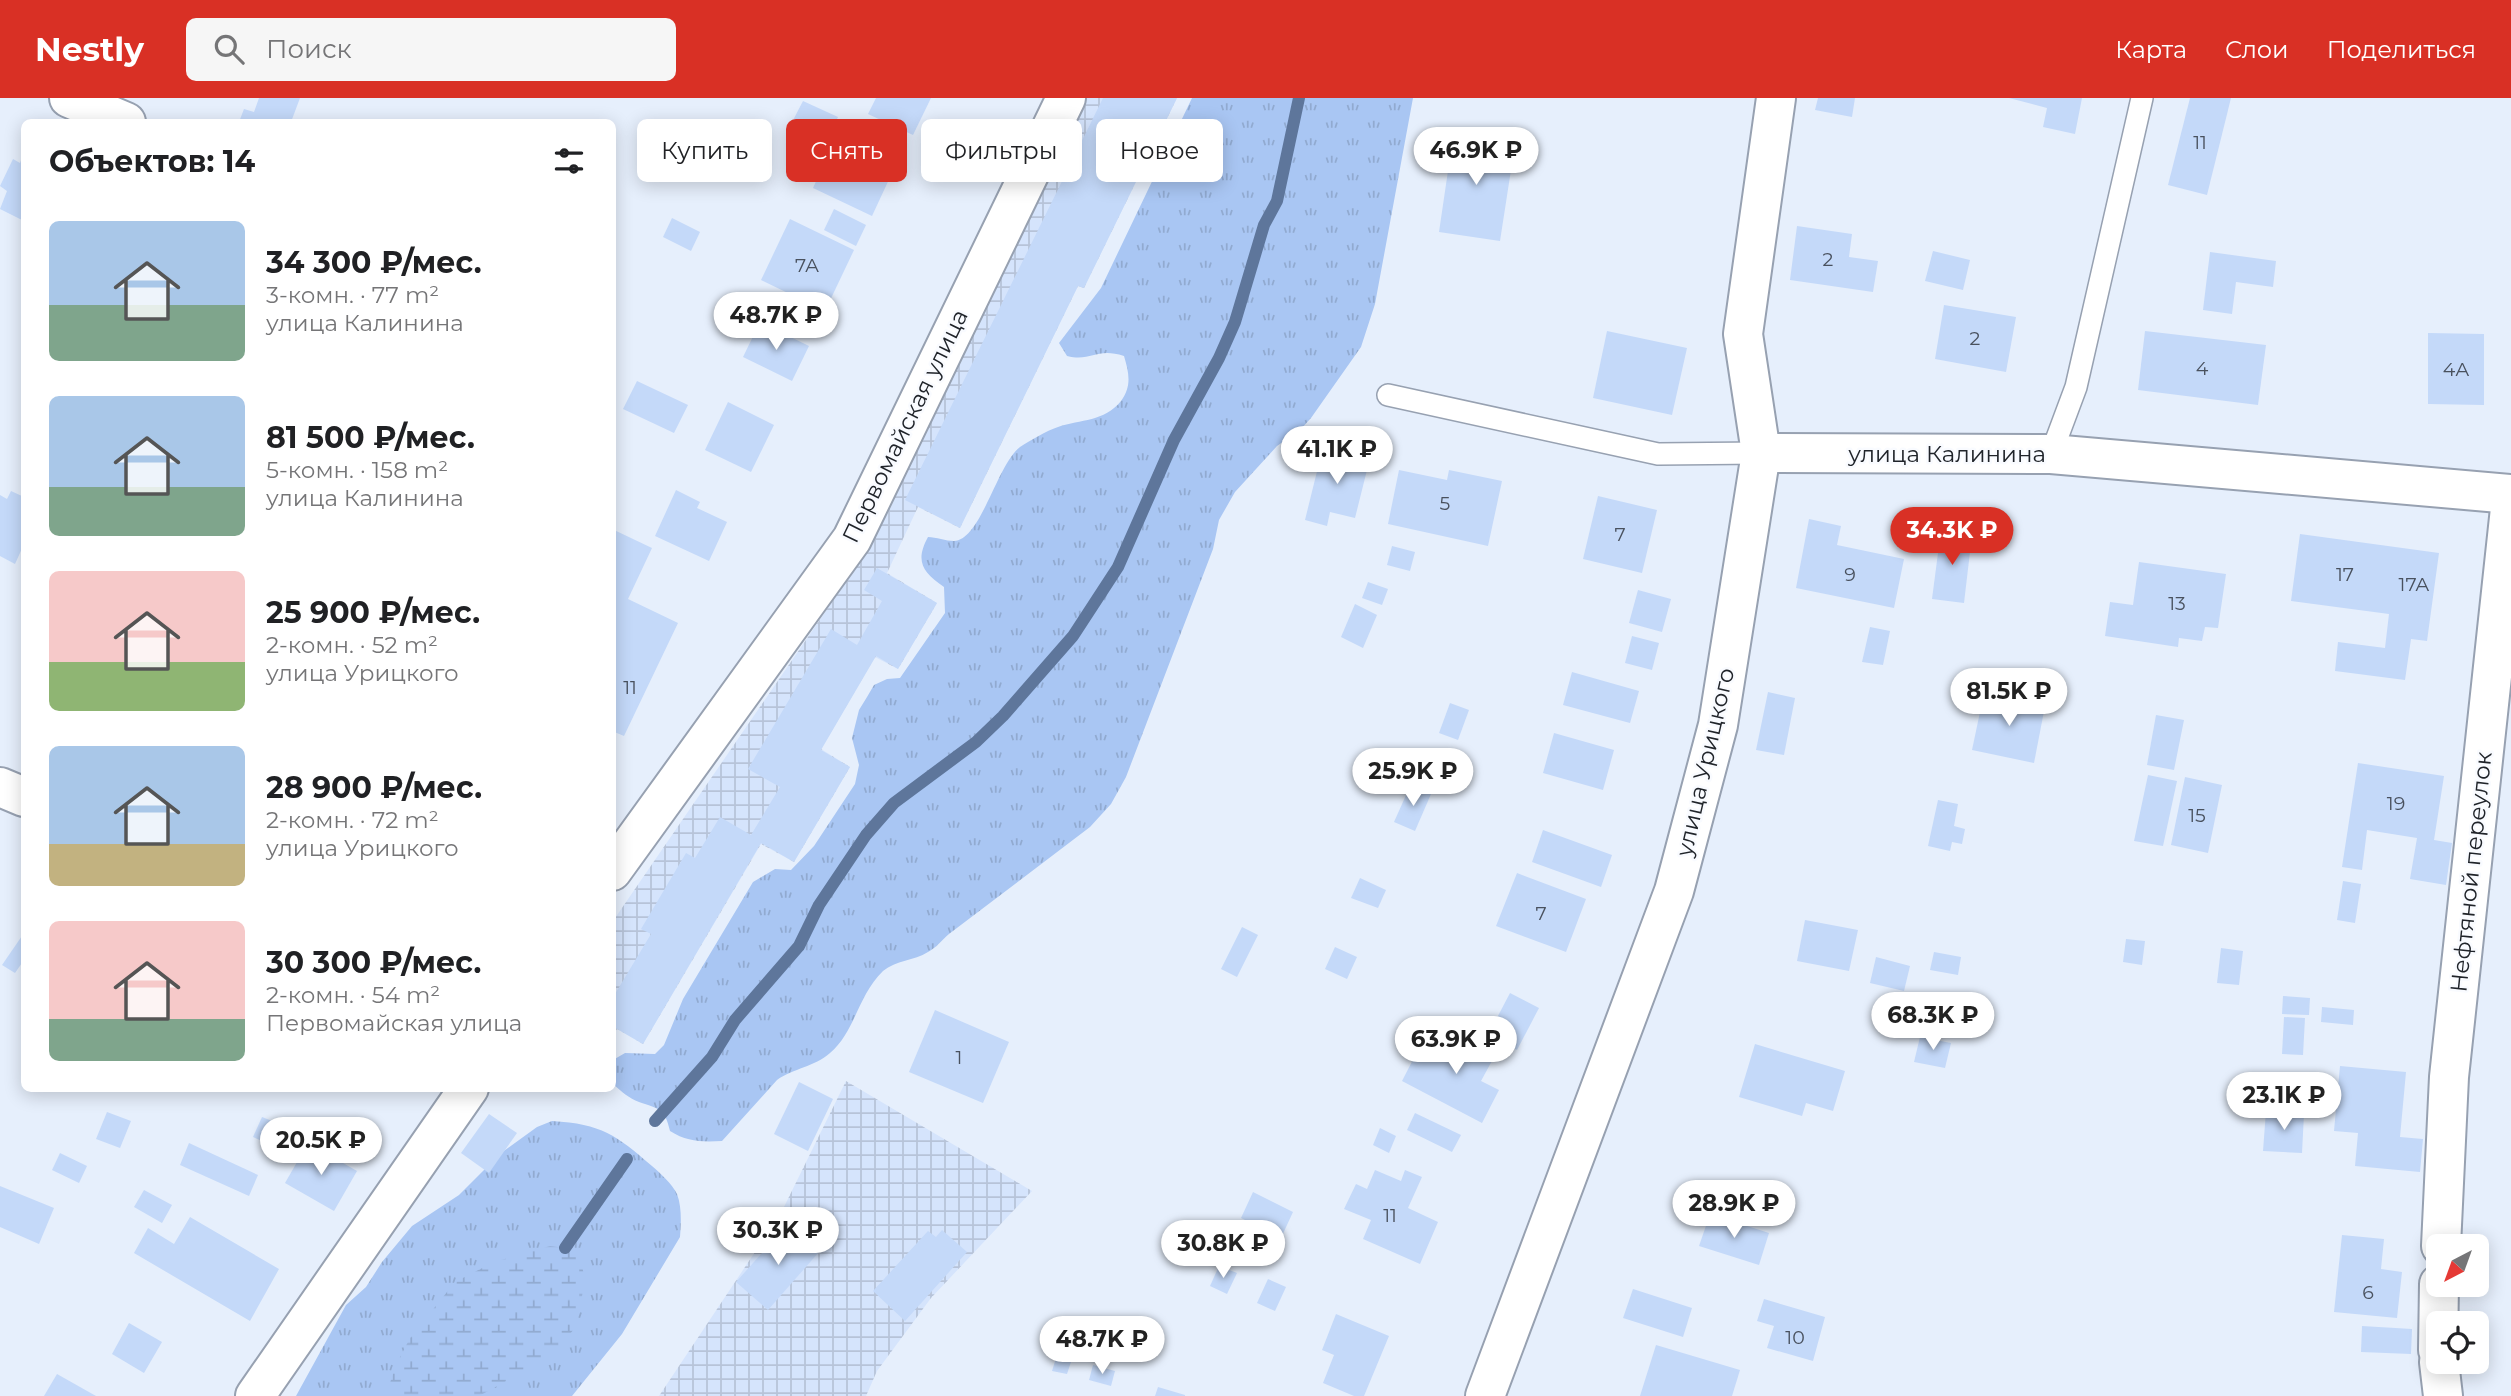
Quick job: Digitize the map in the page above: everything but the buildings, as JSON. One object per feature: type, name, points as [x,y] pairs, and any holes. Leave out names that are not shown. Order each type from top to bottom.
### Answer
[{"type":"street","points":[[69,98],[119,119]]},
{"type":"street","name":"Первомайская улица","points":[[616,865],[852,539],[1066,98]]},
{"type":"street","name":"улица Урицкого","points":[[1485,1396],[1674,891],[1718,725],[1760,453],[1743,334],[1776,98]]},
{"type":"street","name":"улица Калинина","points":[[1760,453],[2051,454],[2511,494]]},
{"type":"street","name":"Нефтяной переулок","points":[[2442,1234],[2449,1077],[2511,499]]},
{"type":"street","points":[[0,787],[21,796]]},
{"type":"street","points":[[255,1396],[466,1092]]},
{"type":"street","points":[[2440,1374],[2443,1396]]},
{"type":"lane","points":[[2051,454],[2076,387],[2142,98]]},
{"type":"lane","name":"улица Калинина","points":[[1388,395],[1658,454],[1760,453]]},
{"type":"shaded area","points":[[1085,98],[1177,98],[1167,119],[1096,119],[1096,182],[1136,182],[1084,288],[1078,286],[960,528],[918,507],[887,573],[937,603],[898,669],[875,657],[821,749],[850,767],[794,862],[761,844],[643,1044],[616,1031],[616,917],[869,548],[1045,182],[1082,182],[1082,119],[1075,119]]},
{"type":"shaded area","points":[[846,1081],[1032,1191],[931,1298],[877,1371],[866,1396],[659,1396],[781,1213]]},
{"type":"green space","points":[[1192,98],[1413,98],[1375,304],[1361,347],[1311,418],[1301,429],[1277,446],[1235,492],[1219,520],[1213,549],[1126,777],[1111,804],[1090,827],[934,948],[883,971],[868,991],[845,1035],[830,1053],[777,1080],[722,1141],[695,1140],[676,1135],[670,1131],[660,1110],[632,1099],[616,1087],[616,1058],[625,1053],[655,1054],[664,1045],[683,999],[753,882],[775,869],[791,870],[814,846],[855,784],[859,765],[852,738],[859,710],[874,685],[887,679],[900,678],[945,613],[944,587],[930,576],[923,565],[922,553],[928,537],[954,541],[964,537],[981,515],[1004,469],[1020,447],[1053,429],[1107,413],[1121,401],[1127,390],[1128,379],[1124,356],[1107,353],[1083,357],[1067,356],[1059,343],[1101,288],[1152,182],[1223,182],[1223,119],[1182,119]]},
{"type":"green space","points":[[552,1121],[596,1128],[628,1146],[652,1166],[677,1194],[681,1221],[680,1237],[622,1334],[572,1396],[296,1396],[346,1305],[366,1287],[382,1262],[412,1226],[459,1195],[501,1153],[537,1127]]},
{"type":"green space","points":[[550,1246],[565,1248],[580,1258],[585,1279],[574,1329],[552,1356],[479,1396],[386,1396],[395,1367],[410,1338],[455,1282],[494,1262]]},
{"type":"waterway","points":[[655,1121],[712,1057],[735,1020],[799,946],[819,905],[866,835],[894,803],[976,742],[1003,716],[1073,636],[1118,567],[1174,440],[1219,358],[1235,322],[1264,225],[1277,201],[1299,98]]},
{"type":"waterway","points":[[565,1248],[627,1159]]}]
